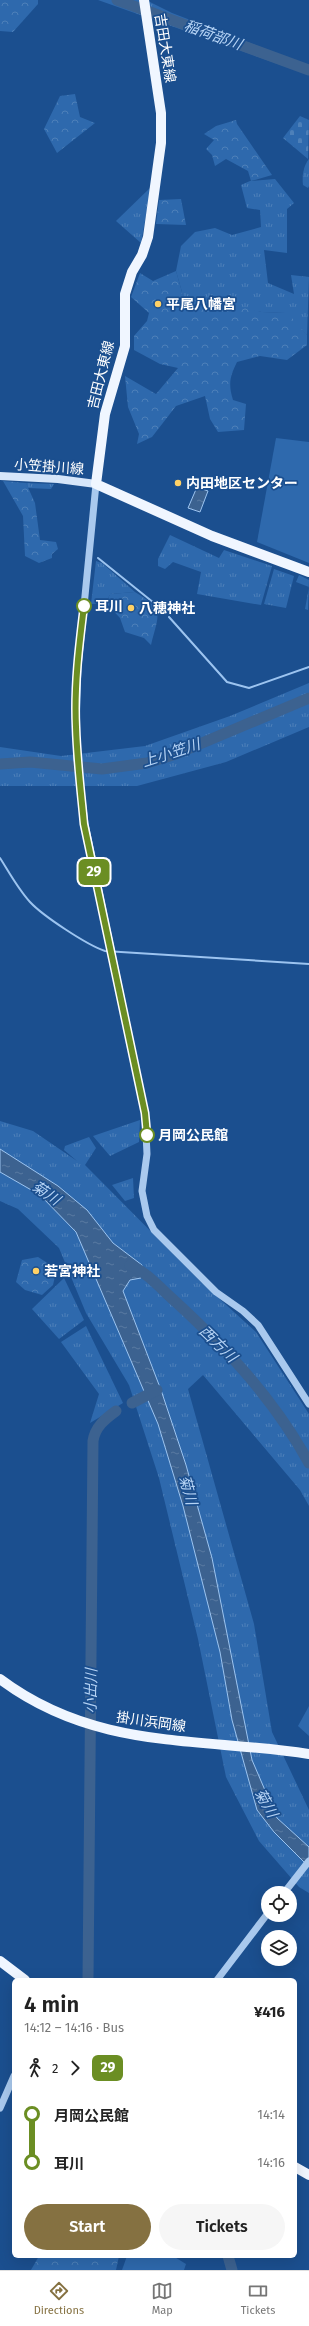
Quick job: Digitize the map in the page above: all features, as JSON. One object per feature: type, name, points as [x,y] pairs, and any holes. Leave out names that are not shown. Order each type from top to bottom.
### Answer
[{"type":"main road","name":"吉田大東線","points":[[96,484],[105,414],[125,346],[125,294],[132,272],[142,254],[148,237],[161,143],[161,113],[146,22],[144,0]]},
{"type":"main road","name":"小笠掛川線","points":[[0,476],[58,479],[96,484]]},
{"type":"main road","points":[[96,484],[212,536],[309,572]]},
{"type":"main road","name":"掛川浜岡線","points":[[0,1679],[34,1701],[80,1722],[95,1727],[143,1737],[282,1750],[309,1754]]},
{"type":"main road","points":[[0,1961],[22,1978]]},
{"type":"main road","points":[[297,2168],[309,2175]]},
{"type":"street","points":[[96,484],[78,667],[76,726],[77,758],[84,824],[111,946],[145,1113],[147,1154],[142,1191],[147,1216],[160,1237],[190,1267],[216,1292],[243,1311],[258,1325],[309,1404]]},
{"type":"street","points":[[289,1886],[309,1862]]},
{"type":"street","points":[[219,1978],[261,1922]]},
{"type":"street","points":[[0,2108],[12,2081]]},
{"type":"green space","points":[[0,0],[38,0],[38,4],[13,32],[0,31]]},
{"type":"green space","points":[[98,0],[146,0],[172,13],[294,60],[298,71]]},
{"type":"green space","points":[[75,94],[80,117],[95,123],[57,153],[44,129],[60,96]]},
{"type":"green space","points":[[300,116],[309,120],[308,159],[283,138]]},
{"type":"green space","points":[[236,120],[237,124],[272,175],[251,181],[248,171],[226,159],[215,166],[212,155],[206,149],[214,140],[204,134],[216,126]]},
{"type":"green space","points":[[309,159],[308,188],[303,185],[303,172]]},
{"type":"green space","points":[[275,179],[294,203],[287,209],[287,253],[264,250],[268,283],[294,294],[291,275],[309,277],[307,335],[285,313],[262,312],[184,299],[176,271],[181,246],[195,232],[215,228],[232,235],[261,227],[260,210],[247,208],[241,185],[250,181]]},
{"type":"green space","points":[[151,187],[141,243],[116,221]]},
{"type":"green space","points":[[181,199],[186,225],[156,224],[159,200]]},
{"type":"green space","points":[[176,271],[184,299],[219,301],[262,312],[288,313],[307,335],[307,345],[287,360],[260,356],[237,362],[231,376],[230,385],[233,400],[246,404],[244,430],[218,432],[210,419],[205,396],[176,406],[152,437],[137,444],[139,434],[128,407],[125,376],[156,394],[178,368],[160,364],[134,350],[134,336],[147,321],[149,313],[131,297],[140,273],[153,281]]},
{"type":"green space","points":[[276,438],[309,442],[309,563],[257,542]]},
{"type":"green space","points":[[3,481],[26,483],[35,503],[40,540],[56,542],[58,549],[52,554],[52,558],[39,563],[25,556],[23,516]]},
{"type":"green space","points":[[26,483],[54,484],[51,489],[28,488]]},
{"type":"green space","points":[[170,535],[219,558],[224,550],[272,566],[261,605],[197,594],[201,572],[173,562],[165,569],[158,566],[158,559]]},
{"type":"green space","points":[[96,561],[102,563],[135,592],[110,594],[106,603],[91,604]]},
{"type":"green space","points":[[274,569],[294,576],[286,608],[264,604]]},
{"type":"green space","points":[[299,575],[309,580],[309,587],[296,582]]},
{"type":"green space","points":[[309,589],[308,610],[305,609]]},
{"type":"green space","points":[[135,592],[151,603],[157,613],[156,626],[151,645],[144,638],[125,632],[120,618],[106,603],[110,594]]},
{"type":"green space","points":[[309,683],[309,727],[226,762],[137,786],[0,786],[0,747],[61,756],[145,746],[230,716]]},
{"type":"green space","points":[[140,1120],[139,1142],[110,1156],[93,1136]]},
{"type":"green space","points":[[0,1121],[33,1131],[77,1161],[64,1150],[65,1146],[89,1137],[96,1148],[85,1165],[201,1282],[256,1332],[309,1414],[309,1506],[300,1490],[203,1375],[188,1389],[254,1624],[272,1732],[309,1810],[309,1893],[299,1887],[259,1841],[226,1777],[198,1639],[159,1478],[129,1385],[86,1313],[59,1248],[18,1209],[0,1201]]},
{"type":"green space","points":[[133,1178],[134,1198],[125,1201],[112,1185]]},
{"type":"green space","points":[[38,1257],[49,1264],[56,1272],[53,1285],[42,1295],[25,1290],[16,1282],[22,1260]]},
{"type":"green space","points":[[64,1278],[84,1320],[59,1339],[32,1309]]},
{"type":"green space","points":[[86,1326],[123,1403],[90,1423],[99,1394],[61,1342]]},
{"type":"green space","points":[[309,1706],[309,1736],[298,1726]]},
{"type":"green space","points":[[38,2258],[119,2258],[116,2270],[31,2270]]},
{"type":"green space","points":[[126,2258],[176,2258],[186,2264],[184,2270],[122,2270]]},
{"type":"water","points":[[197,487],[208,491],[200,512],[188,508]]},
{"type":"water","name":"菊川","points":[[0,1149],[58,1186],[87,1210],[113,1243],[142,1265],[141,1278],[130,1280],[123,1291],[161,1390],[186,1465],[212,1558],[252,1760],[277,1818],[309,1847],[309,1867],[274,1832],[257,1810],[232,1720],[220,1652],[183,1506],[158,1424],[76,1232],[40,1195],[0,1172]]},
{"type":"waterway","name":"稲荷部川","points":[[117,0],[309,70]]},
{"type":"waterway","points":[[98,558],[164,611]]},
{"type":"waterway","points":[[169,617],[227,682],[249,688],[309,667]]},
{"type":"waterway","name":"上小笠川","points":[[0,764],[30,762],[102,769],[147,763],[176,754],[309,698]]},
{"type":"waterway","points":[[0,858],[22,892],[36,908],[77,937],[105,951],[309,964]]},
{"type":"waterway","name":"西方川","points":[[130,1265],[143,1272],[155,1282],[233,1358],[266,1398],[296,1440],[309,1463]]},
{"type":"waterway","name":"小出川","points":[[132,1403],[157,1390]]},
{"type":"waterway","name":"小出川","points":[[88,1978],[93,1441],[98,1427],[104,1420],[116,1411]]},
{"type":"waterway","name":"小出川","points":[[229,2258],[232,2270]]},
{"type":"bus line","name":"29","points":[[84,606],[76,690],[76,726],[77,758],[84,824],[145,1113],[147,1135]]},
{"type":"place","name":"平尾八幡宮","points":[[158,304]]},
{"type":"place","name":"内田地区センター","points":[[178,483]]},
{"type":"place","name":"耳川","points":[[84,606]]},
{"type":"place","name":"八穂神社","points":[[131,608]]},
{"type":"place","name":"月岡公民館","points":[[147,1135]]},
{"type":"place","name":"若宮神社","points":[[36,1271]]}]
